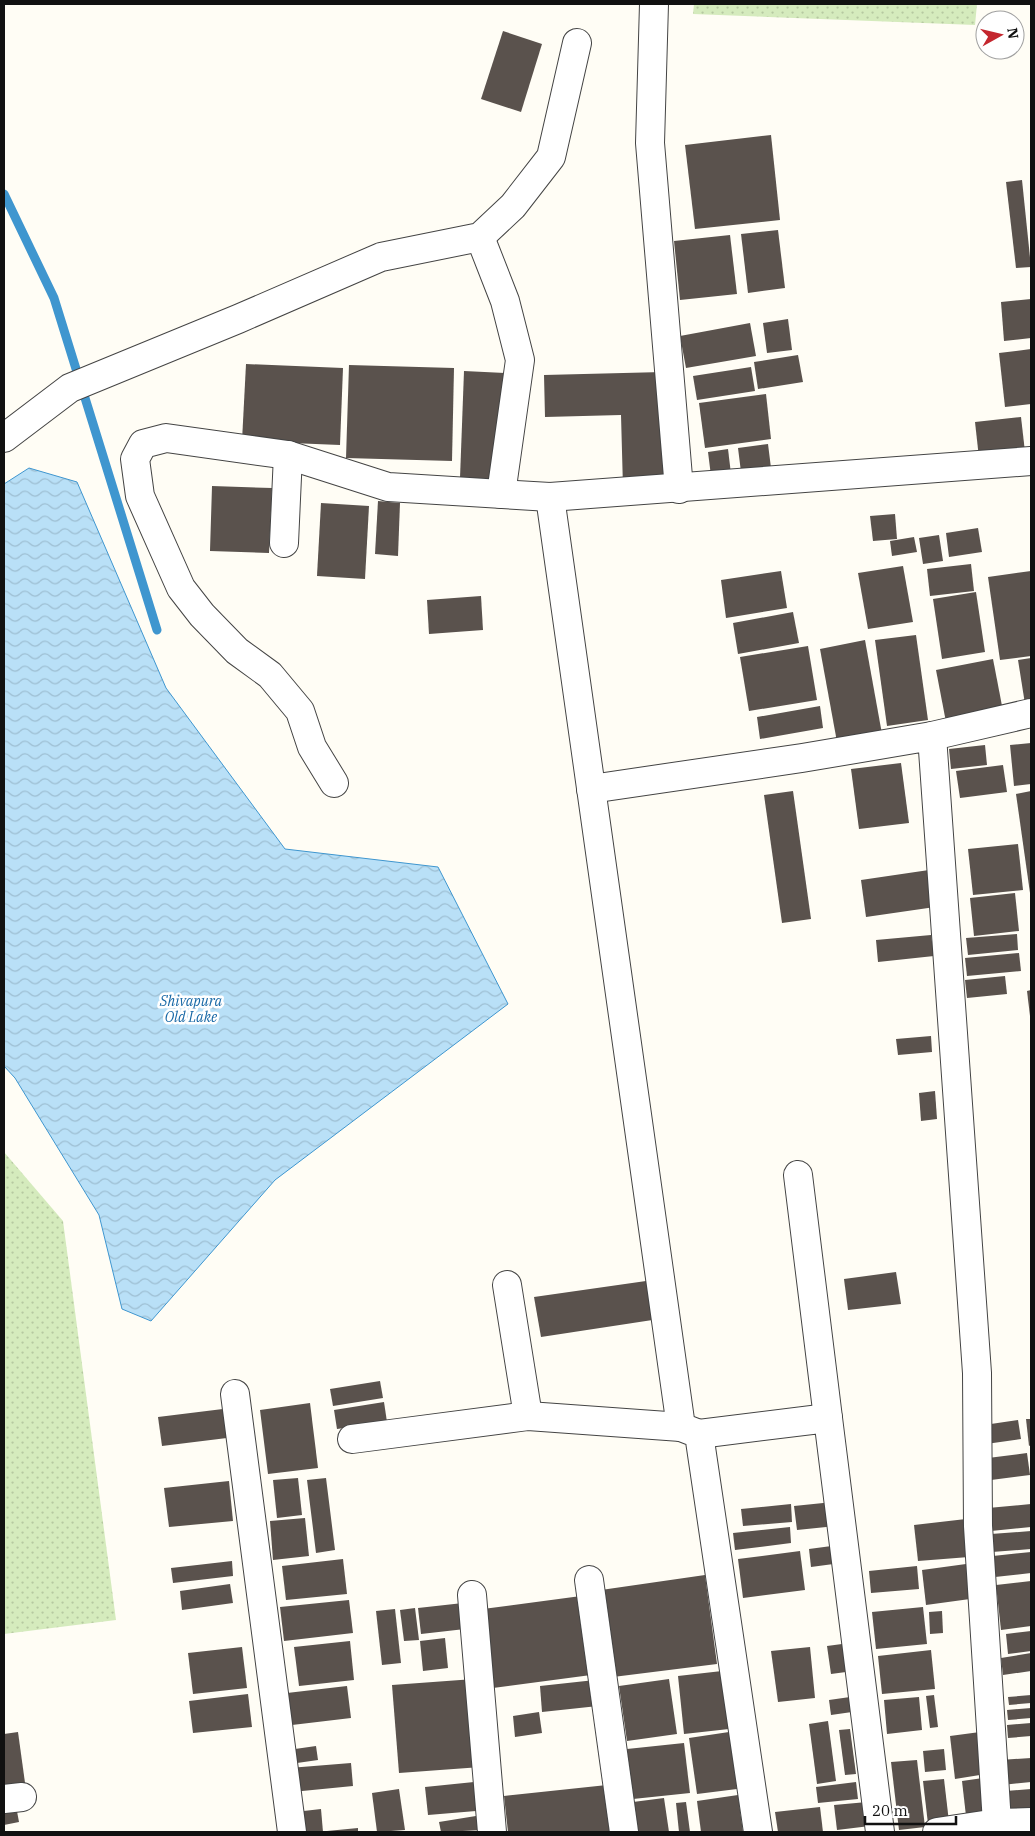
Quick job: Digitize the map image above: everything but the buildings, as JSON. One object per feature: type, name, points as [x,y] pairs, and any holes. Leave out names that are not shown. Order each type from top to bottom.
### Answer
[{"type":"street","points":[[654,4],[650,143],[679,489]]},
{"type":"street","points":[[4,438],[82,383],[381,258],[480,237],[513,206],[551,157],[576,43]]},
{"type":"street","points":[[480,237],[505,301],[520,360],[502,494]]},
{"type":"street","points":[[334,783],[312,747],[300,711],[270,675],[237,651],[202,615],[181,588],[140,496],[135,458],[143,444],[166,438],[288,454],[388,487],[550,497],[679,489],[1031,461]]},
{"type":"street","points":[[284,543],[288,454]]},
{"type":"street","points":[[550,497],[591,789],[690,1430],[758,1832]]},
{"type":"street","points":[[591,789],[802,758],[932,736],[1031,713]]},
{"type":"street","points":[[932,736],[961,1130],[976,1373],[978,1526],[996,1823]]},
{"type":"street","points":[[798,1175],[880,1832]]},
{"type":"street","points":[[507,1285],[528,1416]]},
{"type":"street","points":[[235,1394],[292,1832]]},
{"type":"street","points":[[352,1439],[528,1416],[690,1430],[828,1418]]},
{"type":"street","points":[[589,1580],[624,1832]]},
{"type":"street","points":[[472,1595],[492,1832]]},
{"type":"street","points":[[937,1832],[996,1823],[1031,1822]]},
{"type":"green space","points":[[694,4],[977,4],[975,25],[693,14]]},
{"type":"green space","points":[[4,1152],[63,1221],[116,1620],[4,1634]]},
{"type":"water","name":"Shivapura Old Lake","points":[[29,468],[77,482],[166,688],[285,849],[438,867],[508,1004],[275,1180],[151,1321],[122,1309],[99,1215],[15,1078],[4,1066],[4,484]]},
{"type":"waterway","points":[[4,194],[54,298],[157,630]]}]
